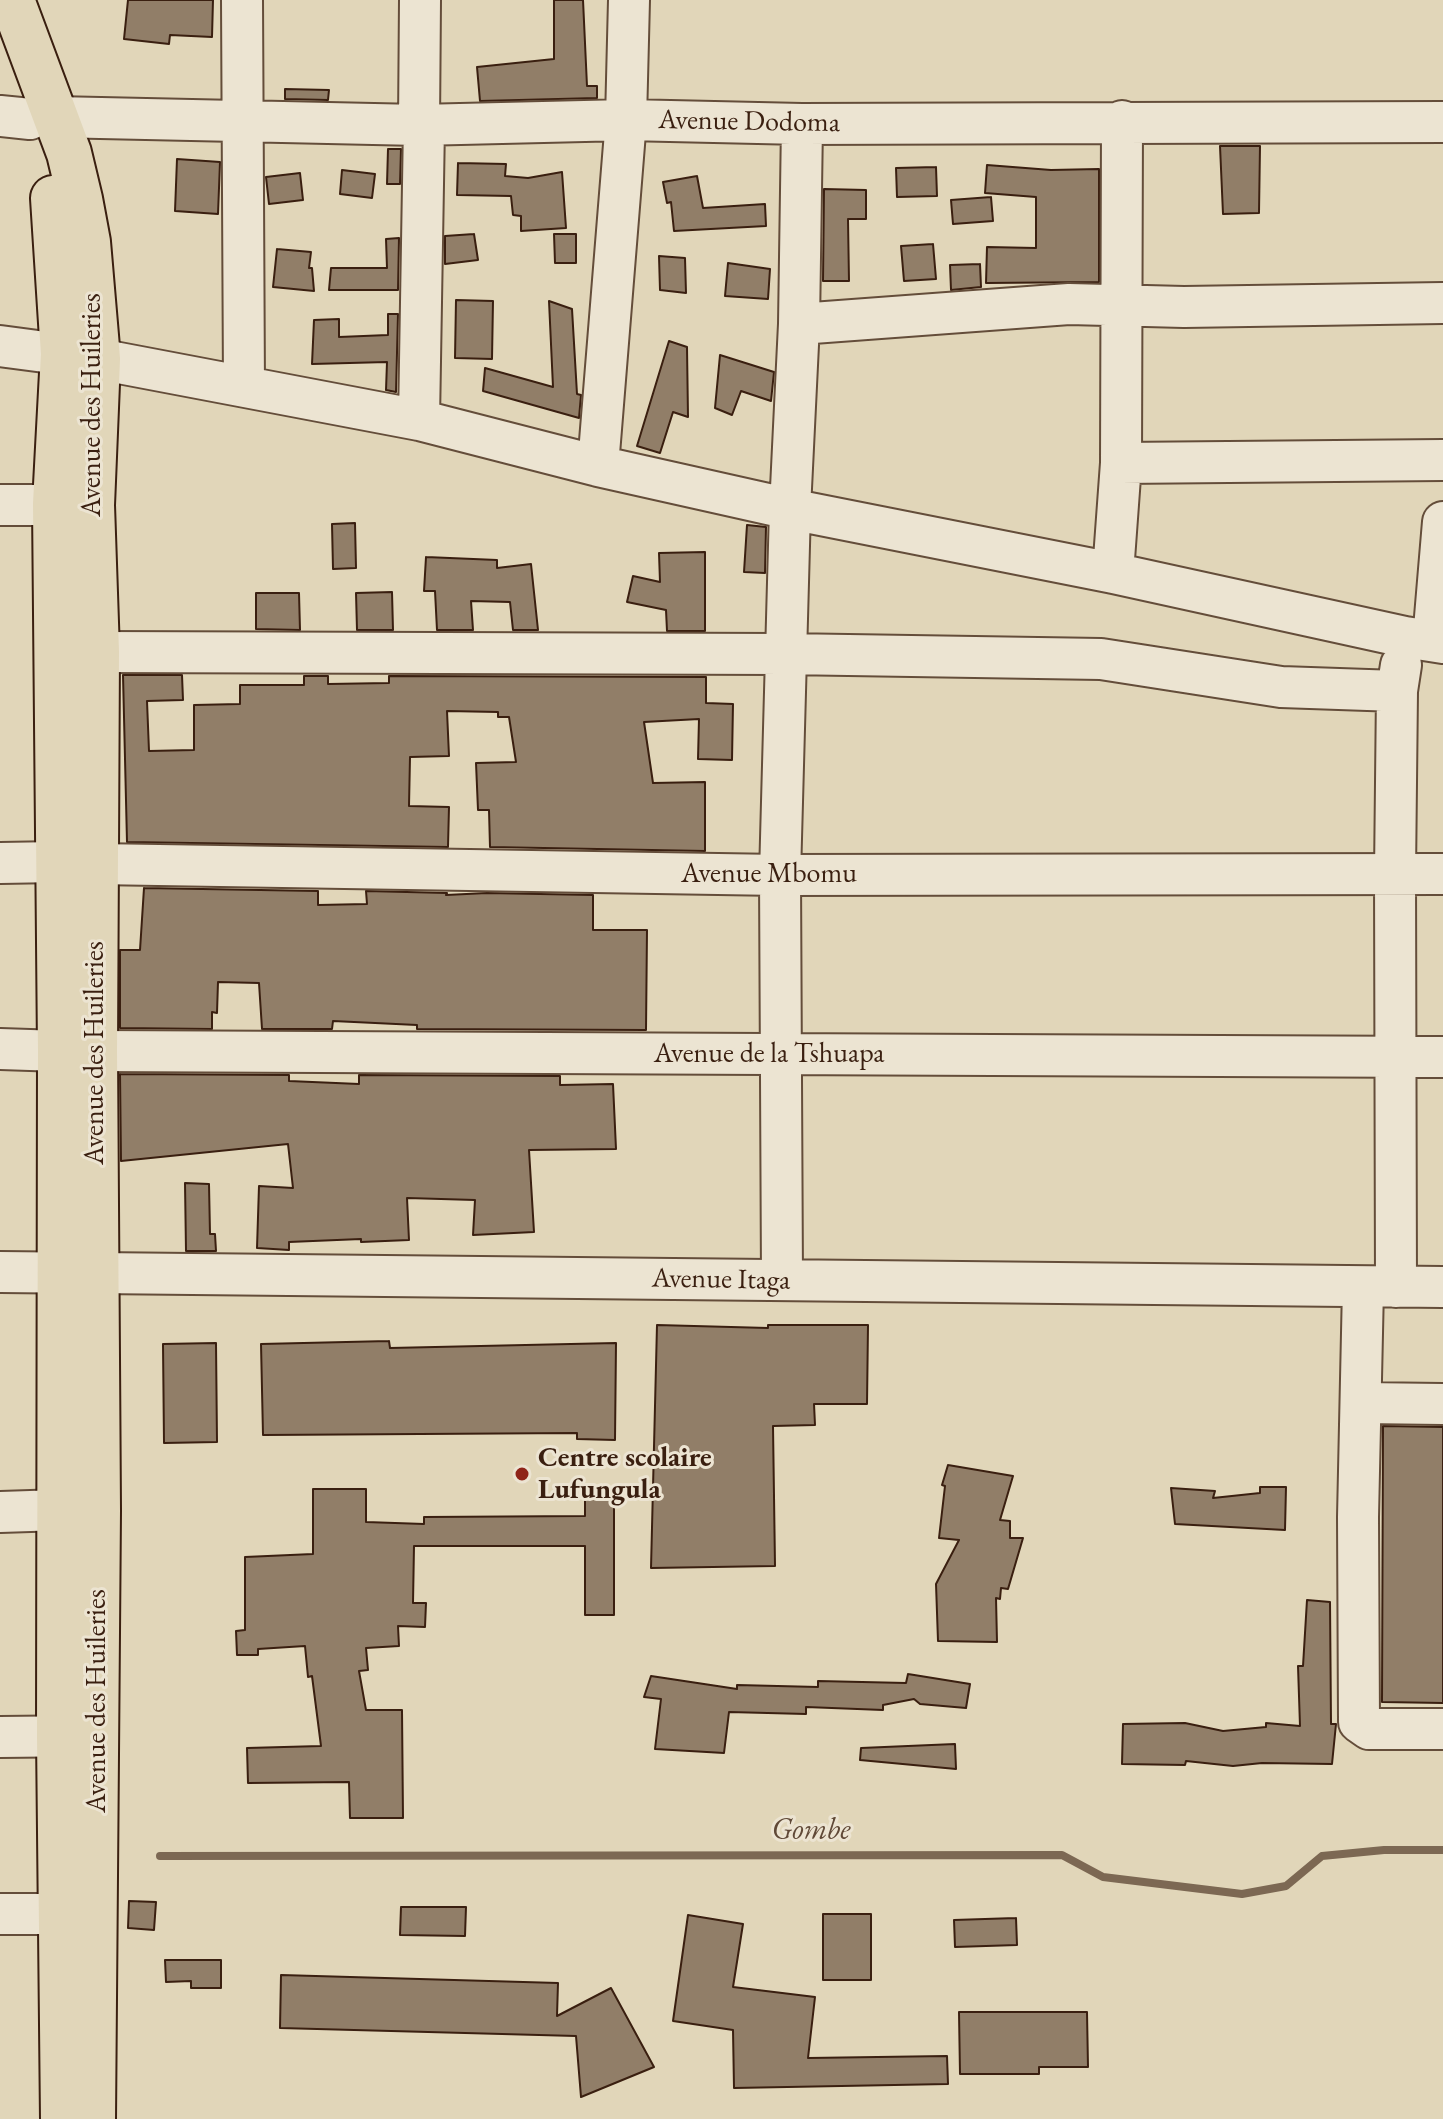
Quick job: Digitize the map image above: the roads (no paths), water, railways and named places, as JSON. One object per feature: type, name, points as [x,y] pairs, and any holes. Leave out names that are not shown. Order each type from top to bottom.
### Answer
[{"type":"main road","name":"Avenue des Huileries","points":[[12,0],[28,117]]},
{"type":"main road","name":"Avenue des Huileries","points":[[0,41],[49,173],[81,357],[74,504],[78,1736],[62,1914],[63,2119]]},
{"type":"main road","name":"Avenue des Huileries","points":[[74,504],[97,652],[77,863]]},
{"type":"main road","name":"Avenue des Huileries","points":[[77,1272],[61,1510],[78,1736],[93,2119]]},
{"type":"street","points":[[242,0],[244,386]]},
{"type":"street","points":[[419,420],[420,0]]},
{"type":"street","points":[[598,466],[626,120],[629,0]]},
{"type":"street","name":"Avenue Dodoma","points":[[28,117],[421,125],[626,120],[802,124],[1443,122]]},
{"type":"street","points":[[1113,573],[1121,463],[1122,121]]},
{"type":"street","points":[[782,1280],[780,875],[790,509],[799,324],[802,124]]},
{"type":"street","points":[[799,324],[1069,304],[1443,303]]},
{"type":"street","points":[[0,346],[81,357],[419,420],[598,466],[790,509],[1427,640]]},
{"type":"street","points":[[1121,463],[1443,460]]},
{"type":"street","points":[[0,505],[74,504]]},
{"type":"street","points":[[1443,522],[1427,640],[1397,691],[1396,1057],[1379,1287],[1362,1403],[1358,1517],[1359,1722],[1369,1729],[1443,1729]]},
{"type":"street","points":[[97,652],[785,654],[1101,659],[1281,687],[1397,691]]},
{"type":"street","name":"Avenue Mbomu","points":[[0,863],[780,875],[1443,874]]},
{"type":"street","name":"Avenue de la Tshuapa","points":[[0,1049],[1443,1057]]},
{"type":"street","name":"Avenue Itaga","points":[[0,1272],[1443,1287]]},
{"type":"street","points":[[1362,1403],[1443,1404]]},
{"type":"street","points":[[0,1512],[61,1510]]},
{"type":"street","points":[[0,1737],[78,1736]]},
{"type":"street","points":[[0,1914],[62,1914]]},
{"type":"waterway","name":"Gombe","points":[[160,1856],[1062,1855],[1103,1877],[1242,1894],[1286,1886],[1322,1856],[1384,1850],[1443,1850]]},
{"type":"place","name":"Centre scolaire Lufungula","points":[[522,1474]]}]
